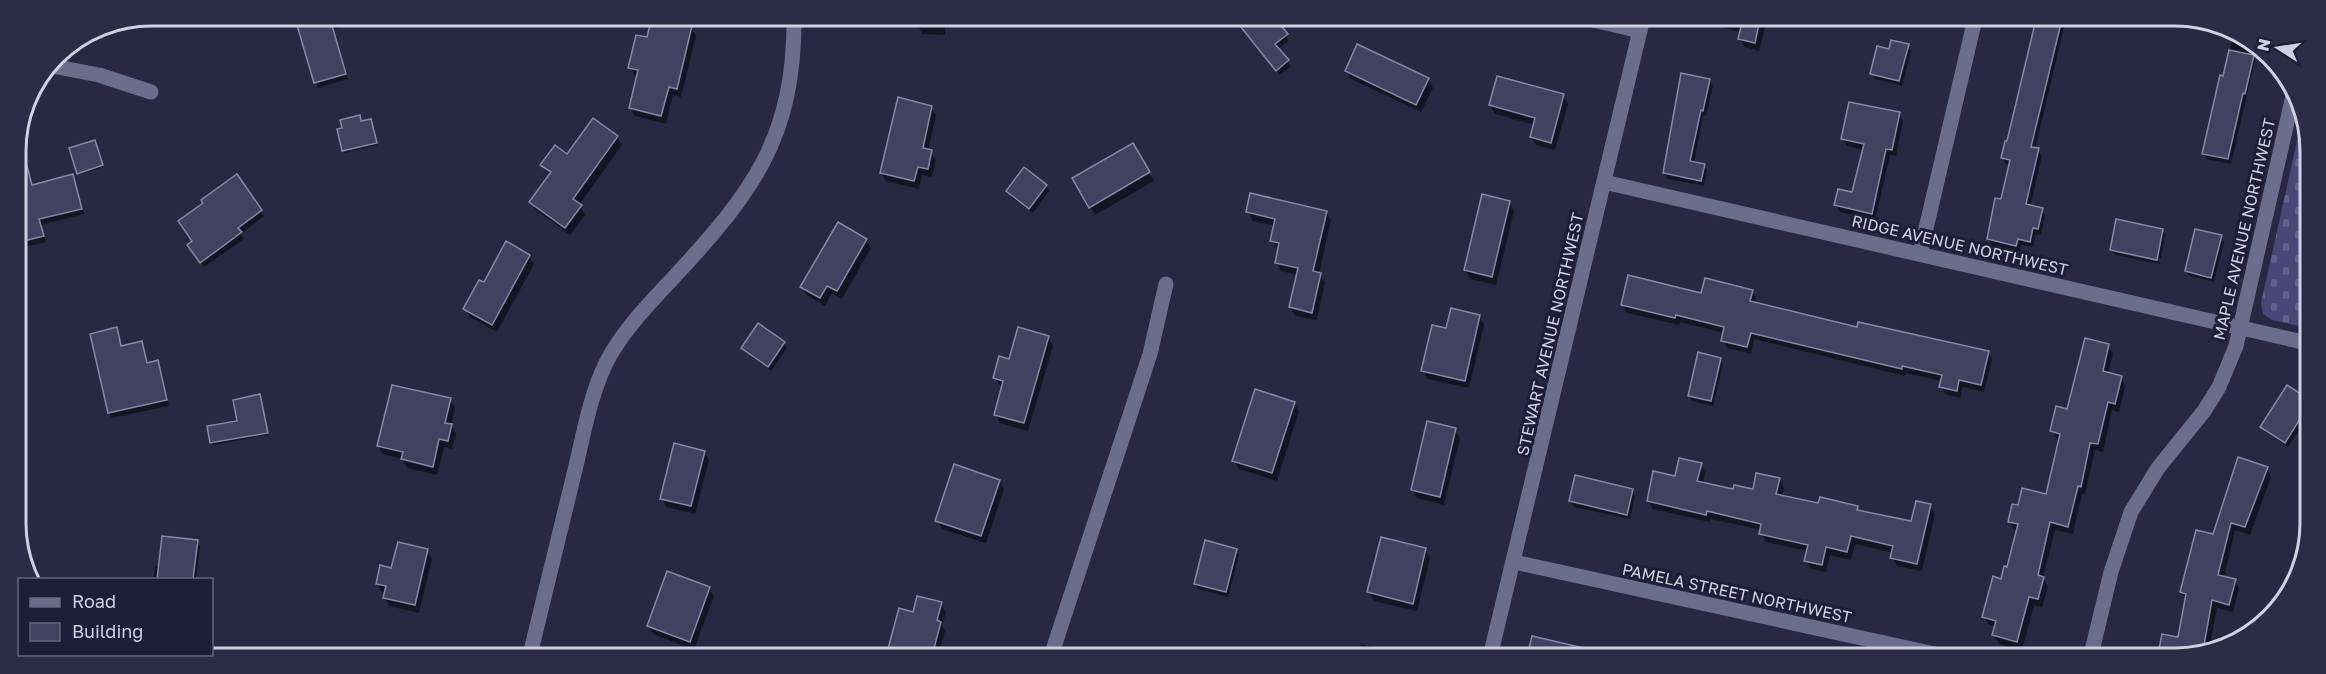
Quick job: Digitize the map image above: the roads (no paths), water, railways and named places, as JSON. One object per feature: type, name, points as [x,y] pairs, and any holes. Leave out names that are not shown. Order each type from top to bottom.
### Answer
[{"type":"street","points":[[532,648],[585,426],[605,365],[632,325],[732,213],[764,163],[774,140],[787,97],[793,56],[794,26]]},
{"type":"street","name":"STEWART AVENUE NORTHWEST","points":[[1492,648],[1642,26]]},
{"type":"street","points":[[1920,254],[1973,26]]},
{"type":"street","points":[[57,67],[99,75],[151,92]]},
{"type":"street","name":"MAPLE AVENUE NORTHWEST","points":[[2092,648],[2111,572],[2131,513],[2158,468],[2204,411],[2229,367],[2242,327],[2291,103]]},
{"type":"street","name":"RIDGE AVENUE NORTHWEST","points":[[1604,182],[2300,341]]},
{"type":"street","points":[[1054,648],[1150,354],[1166,284]]},
{"type":"street","name":"PAMELA STREET NORTHWEST","points":[[1514,562],[1907,648]]}]
